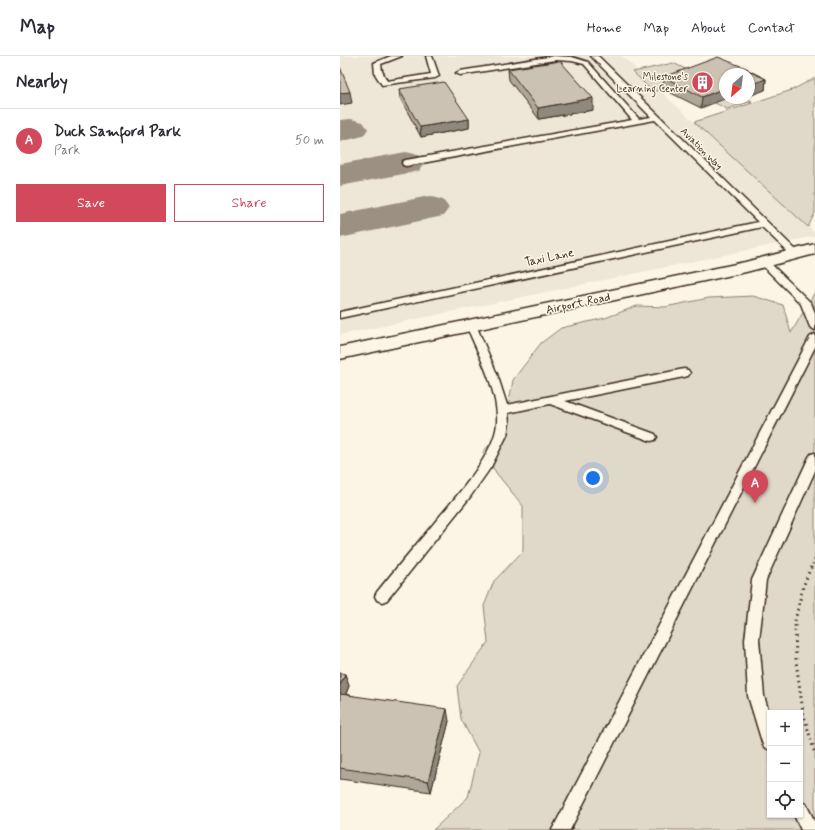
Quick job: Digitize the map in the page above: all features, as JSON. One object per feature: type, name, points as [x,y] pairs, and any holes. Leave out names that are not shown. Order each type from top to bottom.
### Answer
[{"type":"street","name":"Airport Road","points":[[340,353],[764,262],[815,249]]},
{"type":"lane","points":[[399,56],[378,63],[378,74],[385,83],[435,76],[429,56]]},
{"type":"lane","name":"Aviation Way","points":[[594,56],[795,254]]},
{"type":"lane","points":[[460,73],[555,58],[577,60],[586,63],[637,121]]},
{"type":"lane","points":[[406,163],[656,118]]},
{"type":"lane","name":"Taxi Lane","points":[[340,315],[763,224]]},
{"type":"lane","points":[[764,262],[810,302],[815,327]]},
{"type":"lane","points":[[382,596],[484,469],[500,436],[503,424],[502,410],[492,377],[471,325]]},
{"type":"lane","points":[[561,830],[815,336]]},
{"type":"lane","points":[[502,410],[553,401],[684,373]]},
{"type":"lane","points":[[553,401],[651,437]]},
{"type":"lane","points":[[767,732],[756,696],[752,640],[759,580],[815,458]]},
{"type":"lane","points":[[803,816],[810,830]]},
{"type":"path","points":[[815,558],[803,587],[795,621],[796,661],[803,712],[815,754]]},
{"type":"shaded area","points":[[340,56],[622,56],[815,233],[815,236],[340,335]]},
{"type":"shaded area","points":[[673,63],[698,75],[653,92],[633,72]]},
{"type":"shaded area","points":[[815,78],[815,213],[808,227],[694,122],[749,104],[755,104],[755,102],[792,90]]},
{"type":"shaded area","points":[[707,99],[719,99],[719,104],[743,104],[727,109]]},
{"type":"shaded area","points":[[815,292],[815,830],[433,830],[468,797],[479,753],[461,719],[457,686],[488,642],[484,606],[494,581],[523,551],[523,506],[497,474],[483,452],[504,428],[513,380],[541,343],[561,328],[605,318],[637,306],[665,307],[709,298],[753,296],[783,305],[791,333]]},
{"type":"building","points":[[718,57],[746,68],[719,68],[719,90],[702,97],[664,77]]},
{"type":"building","points":[[560,61],[593,98],[538,108],[508,69]]},
{"type":"building","points":[[340,67],[350,92],[340,93]]},
{"type":"building","points":[[755,74],[766,79],[755,83]]},
{"type":"building","points":[[444,82],[469,119],[420,127],[399,89]]},
{"type":"building","points":[[340,673],[345,674],[340,685]]},
{"type":"building","points":[[340,694],[447,709],[428,781],[340,768]]},
{"type":"taxiway","points":[[340,131],[351,129]]},
{"type":"taxiway","points":[[340,175],[406,163]]},
{"type":"taxiway","points":[[340,226],[429,208]]},
{"type":"place","name":"Milestone's Learning Center","points":[[703,82]]},
{"type":"place","name":"Duck Samford Park","points":[[755,503]]}]
